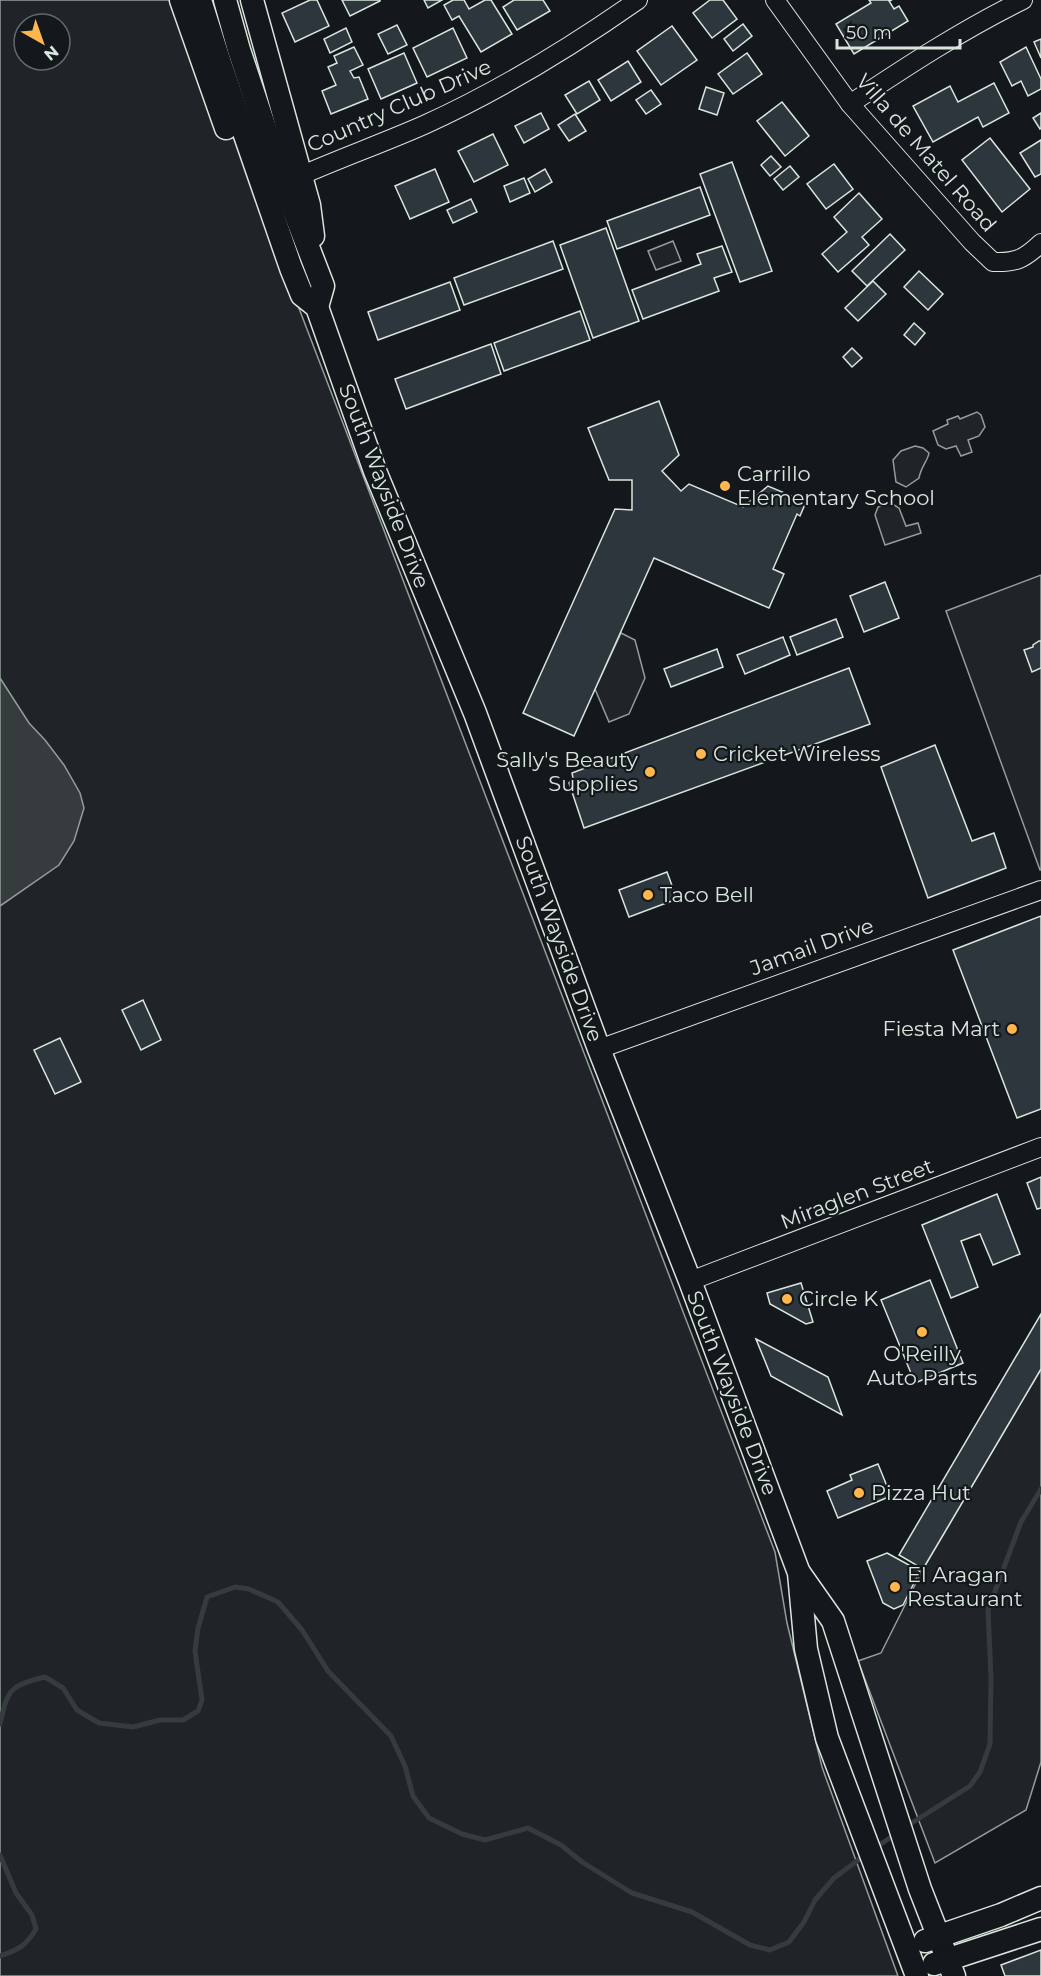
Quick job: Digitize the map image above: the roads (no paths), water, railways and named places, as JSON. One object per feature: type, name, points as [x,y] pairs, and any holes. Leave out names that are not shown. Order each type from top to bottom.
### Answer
[{"type":"main road","points":[[181,0],[236,158],[291,268]]},
{"type":"main road","name":"South Wayside Drive","points":[[200,0],[291,268],[302,295],[317,307],[375,471],[475,713],[599,1049],[690,1281],[799,1572],[832,1621],[914,1869],[937,1936],[951,1968]]},
{"type":"main road","name":"South Wayside Drive","points":[[225,0],[283,183],[323,286],[317,307]]},
{"type":"main road","points":[[252,0],[309,205],[317,270]]},
{"type":"main road","name":"South Wayside Drive","points":[[799,1572],[806,1649],[827,1738],[916,1973]]},
{"type":"main road","points":[[907,1948],[1001,1915],[1041,1898]]},
{"type":"main road","points":[[916,1973],[951,1968],[1041,1929]]},
{"type":"street","name":"Country Club Drive","points":[[300,176],[424,124],[502,86],[597,29],[638,0]]},
{"type":"street","name":"Villa de Matel Road","points":[[775,0],[850,105],[972,242],[993,262],[1009,263],[1020,259],[1041,243]]},
{"type":"street","points":[[850,105],[927,52],[980,21],[1023,0]]},
{"type":"street","name":"Jamail Drive","points":[[599,1049],[1041,890]]},
{"type":"street","name":"Miraglen Street","points":[[690,1281],[1041,1147]]},
{"type":"waterway","points":[[907,1826],[970,1786],[980,1772],[990,1744],[991,1678],[988,1610],[1021,1522],[1041,1489]]},
{"type":"waterway","points":[[0,1724],[5,1703],[12,1690],[24,1683],[45,1677],[63,1688],[77,1710],[99,1723],[133,1727],[160,1720],[183,1720],[198,1711],[202,1700],[195,1651],[198,1628],[207,1597],[235,1587],[249,1589],[278,1602],[302,1630],[328,1671],[391,1736],[405,1766],[413,1796],[429,1818],[462,1834],[485,1840],[528,1828],[561,1845],[582,1862],[632,1893],[692,1912],[750,1945],[770,1950],[789,1942],[804,1922],[815,1900],[834,1878],[865,1855]]},
{"type":"waterway","points":[[875,1848],[897,1833]]},
{"type":"waterway","points":[[0,1855],[16,1893],[32,1915],[36,1929],[21,1947],[0,1956]]},
{"type":"place","name":"Carrillo Elementary School","points":[[725,486]]},
{"type":"place","name":"Cricket Wireless","points":[[701,754]]},
{"type":"place","name":"Sally's Beauty Supplies","points":[[650,772]]},
{"type":"place","name":"Taco Bell","points":[[648,895]]},
{"type":"place","name":"Fiesta Mart","points":[[1012,1029]]},
{"type":"place","name":"Circle K","points":[[787,1299]]},
{"type":"place","name":"O'Reilly Auto Parts","points":[[922,1332]]},
{"type":"place","name":"Pizza Hut","points":[[859,1493]]},
{"type":"place","name":"El Aragan Restaurant","points":[[895,1587]]}]
